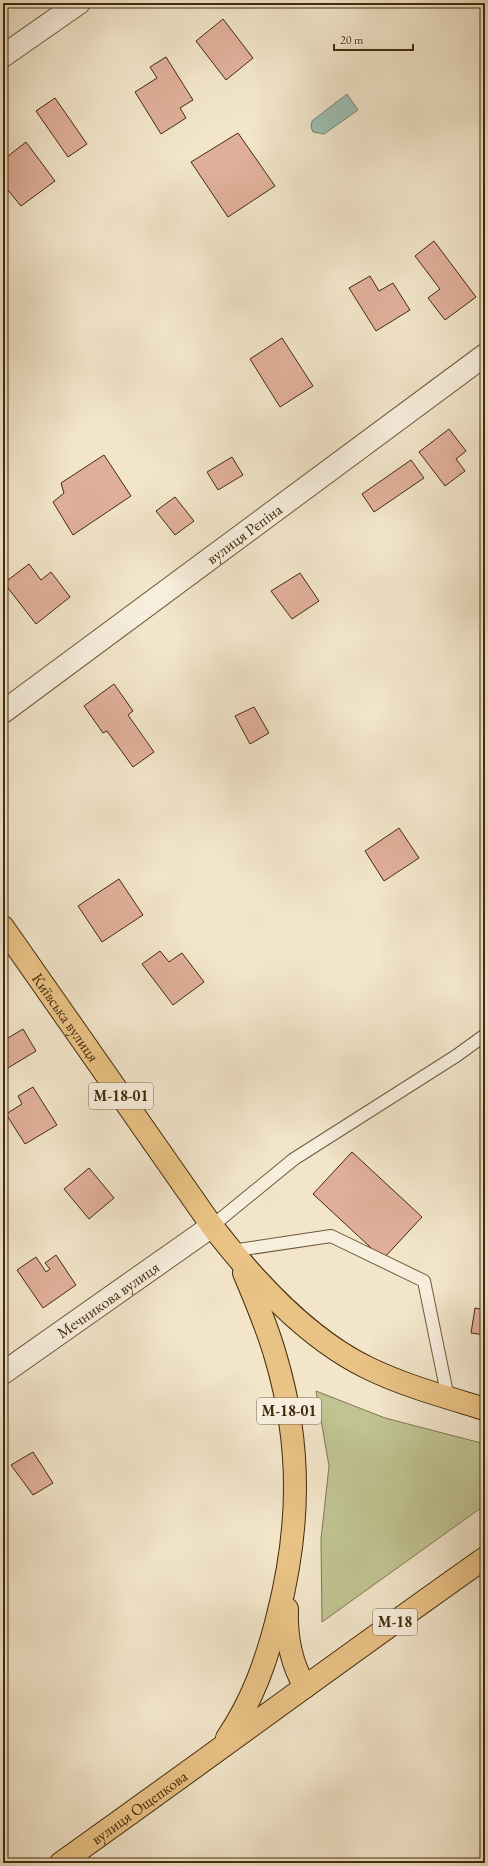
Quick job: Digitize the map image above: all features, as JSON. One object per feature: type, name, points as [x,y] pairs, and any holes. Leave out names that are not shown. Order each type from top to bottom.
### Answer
[{"type":"highway","name":"Київська вулиця","points":[[3,928],[212,1226],[236,1257]]},
{"type":"highway","name":"М-18-01","points":[[236,1257],[295,1316],[342,1352],[367,1368],[421,1390],[485,1408]]},
{"type":"highway","name":"М-18-01","points":[[218,1751],[238,1723],[258,1684],[276,1626],[289,1566],[294,1536],[296,1504],[296,1474],[289,1413],[284,1387],[268,1331],[236,1257]]},
{"type":"highway","name":"М-18","points":[[218,1751],[485,1558]]},
{"type":"highway","name":"М-18-01","points":[[289,1566],[287,1608],[288,1636],[293,1660],[305,1687]]},
{"type":"highway","name":"вулиця Ощепкова","points":[[61,1863],[218,1751]]},
{"type":"street","points":[[3,56],[79,3]]},
{"type":"street","name":"вулиця Рєпіна","points":[[3,712],[485,355]]},
{"type":"street","name":"Мечникова вулиця","points":[[3,1372],[212,1226]]},
{"type":"lane","points":[[212,1226],[294,1159],[456,1056],[485,1035]]},
{"type":"lane","points":[[236,1257],[331,1236],[424,1281],[448,1398]]},
{"type":"green space","points":[[316,1391],[385,1418],[485,1444],[485,1505],[322,1622],[321,1539],[329,1466]]},
{"type":"water","points":[[347,94],[358,110],[324,134],[313,132],[311,127],[312,121]]},
{"type":"building","points":[[223,19],[253,58],[226,80],[196,41]]},
{"type":"building","points":[[166,57],[193,100],[180,108],[186,118],[161,134],[135,92],[157,78],[150,67]]},
{"type":"building","points":[[55,98],[87,144],[68,157],[36,111]]},
{"type":"building","points":[[238,133],[275,186],[228,217],[191,162]]},
{"type":"building","points":[[26,142],[55,181],[21,206],[3,184],[3,160]]},
{"type":"building","points":[[434,241],[476,297],[445,320],[428,298],[440,289],[415,256]]},
{"type":"building","points":[[370,276],[379,291],[393,283],[410,310],[376,331],[349,288]]},
{"type":"building","points":[[282,338],[313,386],[280,407],[250,359]]},
{"type":"building","points":[[449,429],[466,451],[456,459],[465,471],[445,486],[419,452]]},
{"type":"building","points":[[104,455],[131,496],[73,535],[53,502],[64,493],[61,483]]},
{"type":"building","points":[[232,457],[243,475],[218,490],[207,472]]},
{"type":"building","points":[[411,460],[424,478],[374,512],[362,494]]},
{"type":"building","points":[[175,497],[194,521],[175,535],[156,511]]},
{"type":"building","points":[[29,564],[41,580],[51,572],[70,597],[36,624],[4,583]]},
{"type":"building","points":[[300,573],[319,601],[292,619],[271,591]]},
{"type":"building","points":[[114,684],[133,711],[128,715],[154,752],[133,767],[107,731],[103,733],[84,706]]},
{"type":"building","points":[[254,707],[269,733],[250,744],[235,716]]},
{"type":"building","points":[[399,828],[419,858],[384,881],[365,851]]},
{"type":"building","points":[[119,879],[143,915],[102,942],[78,906]]},
{"type":"building","points":[[160,951],[169,962],[182,953],[204,982],[173,1005],[142,964]]},
{"type":"building","points":[[23,1029],[36,1051],[3,1071],[3,1060],[8,1057],[3,1050],[3,1041]]},
{"type":"building","points":[[33,1087],[57,1125],[25,1144],[6,1114],[22,1104],[18,1096]]},
{"type":"building","points":[[352,1152],[422,1217],[383,1259],[313,1194]]},
{"type":"building","points":[[89,1168],[114,1198],[89,1219],[64,1189]]},
{"type":"building","points":[[56,1255],[76,1285],[43,1308],[17,1270],[36,1257],[46,1272],[50,1269],[45,1263]]},
{"type":"building","points":[[475,1308],[485,1310],[485,1335],[471,1333]]},
{"type":"building","points":[[33,1452],[53,1483],[33,1495],[11,1465]]}]
